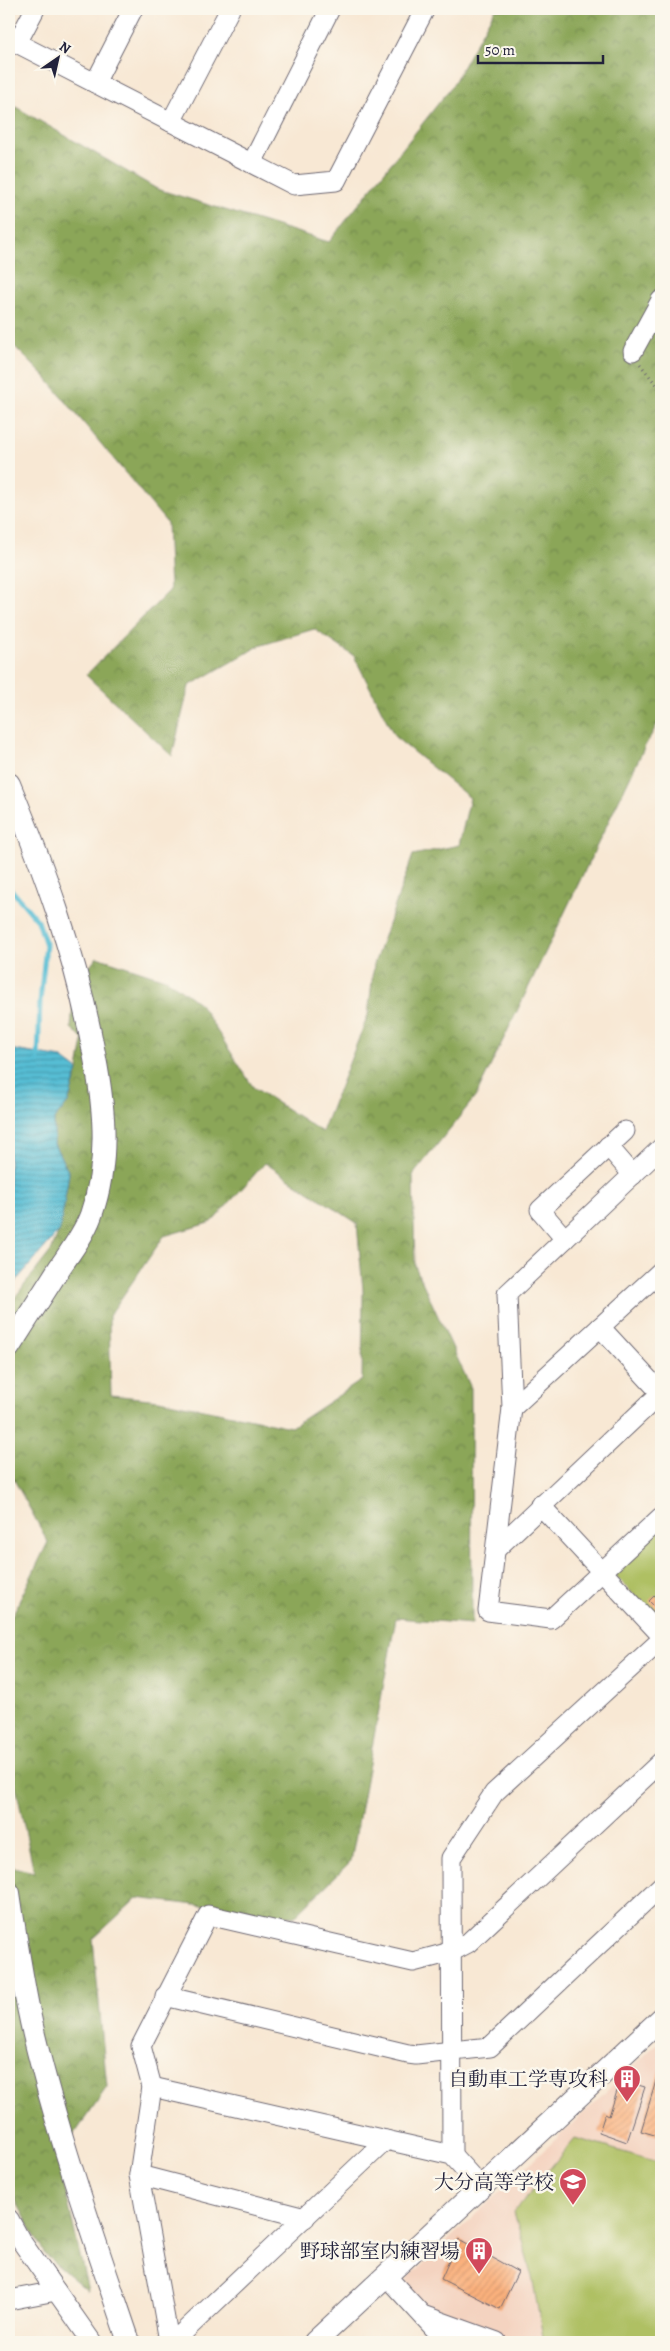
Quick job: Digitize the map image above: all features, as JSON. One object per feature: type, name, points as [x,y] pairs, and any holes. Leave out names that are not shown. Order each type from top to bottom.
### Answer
[{"type":"street","points":[[35,9],[13,41],[294,185],[336,181],[425,9]]},
{"type":"street","points":[[95,83],[133,9]]},
{"type":"street","points":[[171,122],[230,9]]},
{"type":"street","points":[[252,163],[330,9]]},
{"type":"street","points":[[633,351],[661,300]]},
{"type":"street","points":[[9,784],[52,892],[76,969],[95,1055],[105,1138],[104,1165],[90,1217],[78,1240],[9,1347]]},
{"type":"street","points":[[565,1239],[540,1210],[625,1131]]},
{"type":"street","points":[[608,1146],[633,1175]]},
{"type":"street","points":[[661,1148],[507,1294],[512,1408],[488,1611],[551,1619],[661,1516]]},
{"type":"street","points":[[512,1408],[661,1271]]},
{"type":"street","points":[[496,1549],[540,1505],[661,1393],[600,1327]]},
{"type":"street","points":[[540,1505],[661,1635]]},
{"type":"street","points":[[452,2155],[451,1858],[494,1793],[661,1640]]},
{"type":"street","points":[[386,2140],[174,2342],[169,2341],[139,2175],[152,2086],[141,2046],[208,1915],[413,1962],[451,1952],[468,1943],[661,1763]]},
{"type":"street","points":[[165,1996],[408,2054],[490,2047],[661,1886]]},
{"type":"street","points":[[9,1894],[20,1969],[34,2037],[80,2196],[129,2342]]},
{"type":"street","points":[[318,2341],[661,2018]]},
{"type":"street","points":[[152,2086],[452,2155],[481,2187]]},
{"type":"street","points":[[139,2175],[305,2218]]},
{"type":"street","points":[[9,2219],[21,2241],[92,2342]]},
{"type":"street","points":[[386,2276],[447,2342]]},
{"type":"street","points":[[9,2300],[56,2291]]},
{"type":"street","points":[[422,2316],[496,2342]]},
{"type":"path","points":[[633,351],[661,391]]},
{"type":"shaded area","name":"大分高等学校","points":[[661,2040],[661,2342],[520,2342],[428,2309],[406,2287],[407,2279]]},
{"type":"green space","points":[[495,9],[661,9],[661,718],[645,746],[476,1096],[413,1175],[415,1266],[471,1388],[472,1624],[396,1618],[351,1861],[294,1917],[137,1898],[93,1939],[107,2087],[58,2158],[88,2291],[45,2255],[9,2188],[9,1866],[34,1872],[9,1754],[9,1622],[48,1542],[12,1476],[9,1460],[9,1305],[51,1251],[60,1229],[69,1173],[54,1144],[54,1119],[68,1103],[78,1070],[83,1040],[71,1028],[74,988],[97,957],[168,980],[200,1004],[253,1087],[322,1132],[368,1015],[374,964],[413,855],[459,845],[470,798],[395,737],[354,656],[314,629],[259,646],[189,686],[172,756],[86,675],[170,590],[167,523],[47,379],[9,341],[9,203],[17,197],[9,191],[9,103],[157,189],[329,242],[452,86]],"holes":[[[265,1163],[357,1223],[363,1290],[362,1380],[291,1427],[159,1400],[111,1395],[109,1316],[164,1236],[212,1222]]]},
{"type":"green space","points":[[661,1526],[661,1624],[616,1576],[616,1568]]},
{"type":"green space","points":[[575,2138],[661,2163],[661,2342],[555,2342],[543,2337],[532,2277],[514,2212]]},
{"type":"water","points":[[9,1049],[62,1058],[78,1070],[68,1103],[54,1119],[54,1144],[69,1173],[60,1230],[9,1289]]},
{"type":"building","points":[[655,1595],[661,1601],[660,1612],[649,1601]]},
{"type":"building","points":[[661,2064],[661,2137],[641,2131]]},
{"type":"building","name":"自動車工学専攻科","points":[[624,2081],[645,2087],[627,2142],[599,2132],[605,2114],[609,2116],[618,2088],[622,2090]]},
{"type":"building","name":"野球部室内練習場","points":[[459,2239],[518,2272],[500,2309],[441,2279]]},
{"type":"waterway","points":[[9,887],[38,921],[46,945],[40,1001],[38,1059]]},
{"type":"place","name":"自動車工学専攻科","points":[[627,2103]]},
{"type":"place","name":"大分高等学校","points":[[573,2206]]},
{"type":"place","name":"野球部室内練習場","points":[[479,2275]]}]
